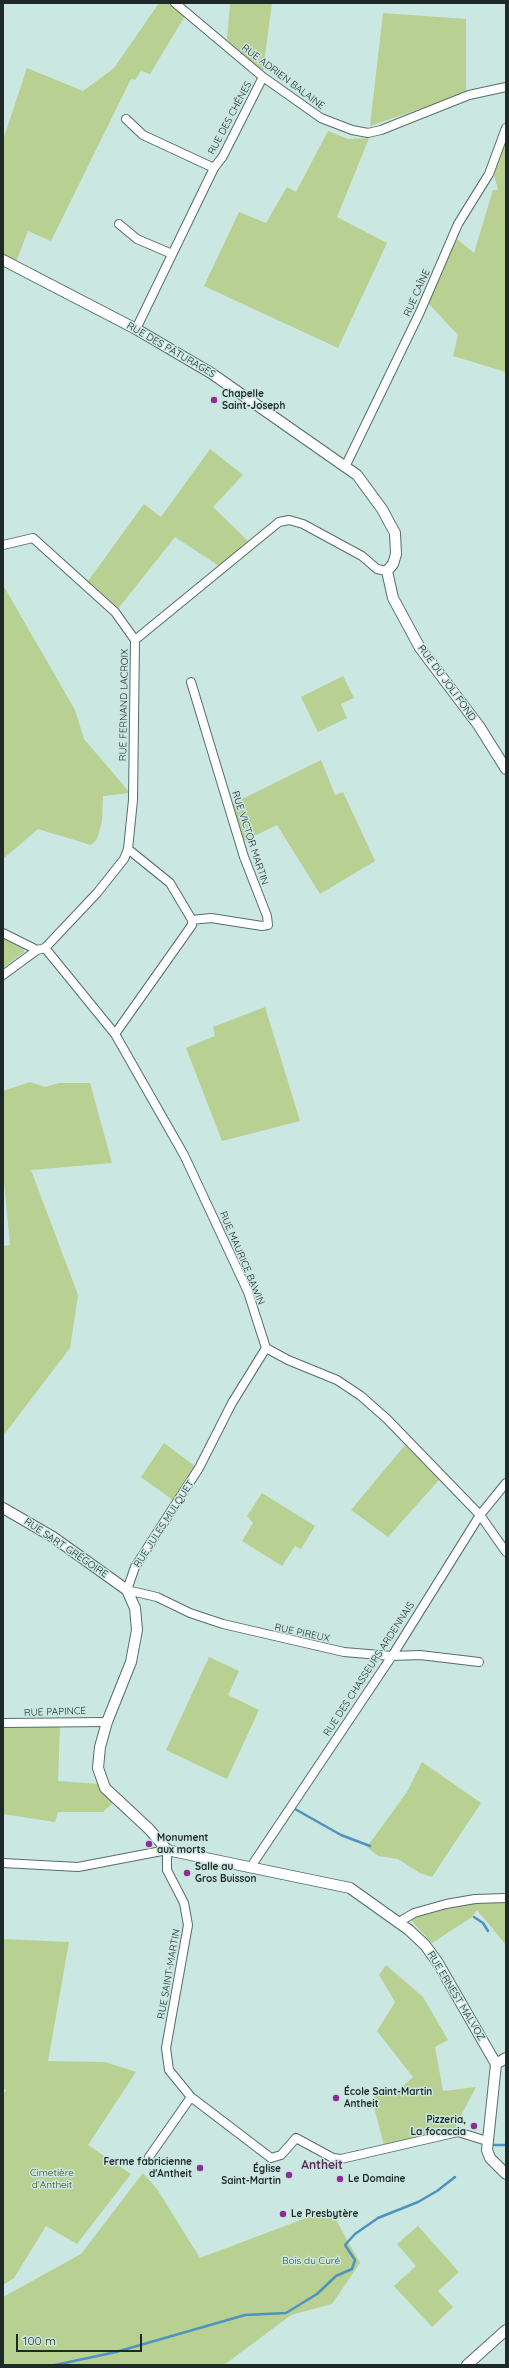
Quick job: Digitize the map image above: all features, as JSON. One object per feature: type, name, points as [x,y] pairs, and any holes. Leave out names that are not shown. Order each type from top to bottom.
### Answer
[{"type":"street","name":"RUE ADRIEN BALAINE","points":[[175,3],[262,77],[321,118],[352,130],[368,133],[381,130],[468,95],[506,87]]},
{"type":"street","name":"RUE DES CHÊNES","points":[[136,329],[214,168],[223,156],[262,77]]},
{"type":"street","name":"RUE DES CHÊNES","points":[[126,119],[143,135],[214,168]]},
{"type":"street","name":"RUE CAÎNE","points":[[345,467],[420,312],[458,224],[489,174],[506,128]]},
{"type":"street","points":[[119,224],[137,239],[172,254]]},
{"type":"street","name":"RUE DES PÂTURAGES","points":[[3,260],[136,329],[211,372],[357,475],[368,489],[395,533],[396,554],[393,564],[387,571]]},
{"type":"street","name":"RUE FERNAND LACROIX","points":[[3,975],[41,949],[96,893],[124,859],[128,849],[134,800],[135,640],[279,522],[289,520],[303,524],[362,556],[377,569],[387,571]]},
{"type":"street","points":[[3,545],[33,538],[115,612],[135,640]]},
{"type":"street","name":"RUE DU JOLI FOND","points":[[387,571],[393,598],[420,648],[479,726],[506,769]]},
{"type":"street","name":"RUE VICTOR MARTIN","points":[[191,682],[244,857],[267,916],[268,925],[262,926],[211,918],[192,920]]},
{"type":"street","points":[[115,1034],[192,925],[192,920],[170,883],[128,849]]},
{"type":"street","points":[[3,933],[41,949]]},
{"type":"street","name":"RUE MAURICE BAWIN","points":[[41,949],[115,1034],[184,1155],[223,1235],[248,1292],[266,1348]]},
{"type":"street","points":[[266,1348],[288,1360],[337,1380],[361,1396],[387,1419],[480,1515],[506,1552]]},
{"type":"street","name":"RUE JULES MULQUET","points":[[127,1590],[135,1567],[195,1475],[232,1403],[266,1348]]},
{"type":"street","name":"RUE DES CHASSEURS ARDENNAIS","points":[[250,1868],[392,1656],[480,1515],[506,1483]]},
{"type":"street","name":"RUE SART GRÉGOIRE","points":[[3,1508],[53,1537],[127,1590]]},
{"type":"street","points":[[127,1590],[135,1608],[137,1630],[131,1662],[107,1722],[100,1747],[98,1768],[105,1788],[149,1829],[168,1850]]},
{"type":"street","name":"RUE PIREUX","points":[[127,1590],[157,1597],[190,1613],[223,1624],[277,1638],[344,1652],[392,1656],[420,1655],[478,1662]]},
{"type":"street","name":"RUE PAPINCE","points":[[3,1723],[107,1722]]},
{"type":"street","points":[[3,1863],[78,1867],[168,1850]]},
{"type":"street","name":"RUE ERNEST MALVOZ","points":[[168,1850],[350,1888],[399,1922],[425,1946],[434,1957],[496,2064]]},
{"type":"street","name":"RUE SAINT-MARTIN","points":[[168,1850],[167,1870],[184,1903],[188,1925],[166,2048],[170,2070],[191,2097],[271,2158],[281,2155],[296,2138],[333,2158],[341,2159],[458,2132],[487,2141]]},
{"type":"street","points":[[399,1922],[414,1913],[446,1904],[480,1898],[506,1898]]},
{"type":"street","points":[[506,2058],[496,2064],[487,2141],[490,2158],[506,2174]]},
{"type":"street","points":[[149,2157],[191,2097]]},
{"type":"street","points":[[467,2365],[506,2330]]},
{"type":"green space","points":[[159,3],[170,3],[185,16],[150,74],[141,71],[135,80],[131,79],[51,241],[28,231],[16,262],[3,255],[3,140],[27,68],[83,91],[114,68]]},
{"type":"green space","points":[[230,3],[272,3],[263,71],[227,40]]},
{"type":"green space","points":[[383,13],[466,19],[466,93],[370,126]]},
{"type":"green space","points":[[328,131],[348,139],[369,138],[337,217],[387,243],[338,348],[204,286],[239,212],[266,223],[287,187],[296,192]]},
{"type":"green space","points":[[506,142],[506,372],[453,356],[458,335],[428,303],[457,239],[474,253],[493,190],[498,190],[494,175]]},
{"type":"green space","points":[[210,449],[243,475],[213,507],[248,541],[219,566],[175,537],[117,610],[116,606],[88,581],[144,504],[161,517]]},
{"type":"green space","points":[[3,585],[75,710],[84,739],[130,793],[103,796],[102,821],[97,839],[91,845],[38,829],[3,859]]},
{"type":"green space","points":[[343,676],[354,698],[341,704],[347,718],[318,732],[301,697]]},
{"type":"green space","points":[[321,760],[335,795],[343,792],[375,861],[320,894],[277,825],[244,841],[230,805]]},
{"type":"green space","points":[[3,934],[23,944],[24,952],[3,968]]},
{"type":"green space","points":[[265,1007],[300,1121],[222,1141],[186,1048],[215,1036],[213,1027]]},
{"type":"green space","points":[[30,1082],[45,1087],[59,1083],[90,1083],[112,1163],[31,1170],[78,1295],[70,1348],[3,1436],[3,1246],[10,1245],[3,1171],[3,1091]]},
{"type":"green space","points":[[164,1443],[196,1467],[174,1501],[141,1477]]},
{"type":"green space","points":[[405,1445],[439,1480],[388,1537],[351,1510]]},
{"type":"green space","points":[[262,1493],[315,1526],[301,1549],[295,1546],[282,1566],[242,1541],[253,1523],[247,1516]]},
{"type":"green space","points":[[209,1657],[239,1671],[228,1695],[259,1710],[227,1779],[166,1750]]},
{"type":"green space","points":[[60,1726],[58,1781],[99,1784],[114,1802],[103,1812],[58,1812],[55,1822],[3,1814],[3,1727]]},
{"type":"green space","points":[[422,1762],[481,1803],[432,1877],[420,1873],[398,1859],[378,1856],[367,1847],[407,1792]]},
{"type":"green space","points":[[506,1901],[506,1945],[477,1910],[472,1917],[432,1943],[410,1919],[421,1914],[464,1904]]},
{"type":"green space","name":"Cimetière d'Antheit","points":[[3,1939],[69,1942],[48,2061],[105,2062],[136,2072],[88,2145],[131,2174],[77,2244],[46,2226],[14,2278],[3,2285],[3,2094],[6,2090],[3,2088]]},
{"type":"green space","points":[[386,1965],[423,1997],[448,2040],[435,2047],[443,2091],[476,2087],[454,2129],[438,2131],[407,2142],[384,2145],[374,2107],[374,2088],[400,2089],[413,2077],[377,2031],[395,2002],[379,1975]]},
{"type":"green space","name":"Bois du Curé","points":[[143,2173],[157,2189],[200,2258],[330,2209],[360,2263],[332,2304],[291,2315],[224,2365],[3,2365],[3,2297],[81,2254]]},
{"type":"green space","points":[[418,2226],[459,2272],[438,2291],[453,2307],[432,2327],[394,2286],[416,2266],[397,2244]]},
{"type":"waterway","points":[[295,1809],[341,1835],[370,1846]]},
{"type":"waterway","points":[[474,1917],[483,1923],[488,1931]]},
{"type":"waterway","points":[[494,2145],[506,2145]]},
{"type":"waterway","points":[[55,2365],[116,2352],[245,2315],[286,2313],[317,2294],[336,2276],[352,2269],[355,2260],[345,2245],[355,2234],[378,2218],[418,2202],[437,2191],[455,2177]]},
{"type":"place","name":"Chapelle Saint-Joseph","points":[[214,400]]},
{"type":"place","name":"Monument aux morts","points":[[149,1844]]},
{"type":"place","name":"Salle au Gros Buisson","points":[[187,1873]]},
{"type":"place","name":"École Saint-Martin Antheit","points":[[336,2098]]},
{"type":"place","name":"Pizzeria, La focaccia","points":[[474,2126]]},
{"type":"place","name":"Ferme fabricienne d'Antheit","points":[[200,2168]]},
{"type":"place","name":"Église Saint-Martin","points":[[289,2175]]},
{"type":"place","name":"Le Domaine","points":[[340,2179]]},
{"type":"place","name":"Le Presbytère","points":[[283,2214]]},
{"type":"district","name":"Antheit","points":[[322,2165]]}]
